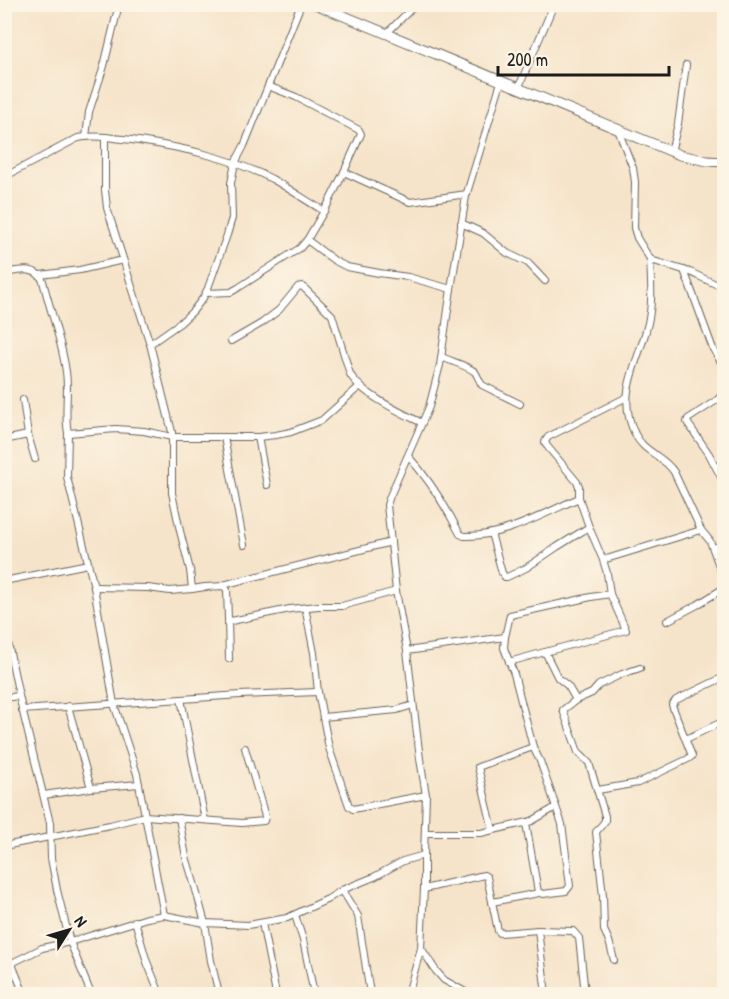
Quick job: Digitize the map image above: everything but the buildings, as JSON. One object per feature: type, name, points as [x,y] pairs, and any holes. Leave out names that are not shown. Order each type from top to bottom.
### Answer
[{"type":"main road","points":[[319,5],[671,152],[707,161],[724,162]]},
{"type":"street","points":[[86,137],[89,112],[104,66],[118,4]]},
{"type":"street","points":[[150,344],[180,323],[193,311],[206,293],[232,218],[231,183],[235,163],[301,4]]},
{"type":"street","points":[[386,34],[416,4]]},
{"type":"street","points":[[518,89],[554,4]]},
{"type":"street","points":[[671,152],[678,124],[686,65]]},
{"type":"street","points":[[408,994],[421,948],[426,795],[407,651],[396,591],[387,505],[429,407],[441,357],[467,194],[501,82]]},
{"type":"street","points":[[206,293],[231,292],[290,256],[307,240],[344,172],[361,134],[359,130],[296,97],[268,86]]},
{"type":"street","points":[[618,129],[633,168],[634,228],[637,238],[654,261],[684,270],[724,288]]},
{"type":"street","points":[[4,177],[78,138],[105,138],[158,144],[235,163],[270,178],[324,210]]},
{"type":"street","points":[[105,138],[105,198],[150,344],[170,422],[172,493],[190,570],[192,589]]},
{"type":"street","points":[[344,172],[410,202],[467,194]]},
{"type":"street","points":[[461,223],[483,232],[507,253],[528,263],[545,281]]},
{"type":"street","points":[[307,240],[339,264],[408,277],[451,289]]},
{"type":"street","points":[[651,259],[652,302],[648,324],[630,380],[627,408],[639,441],[670,466],[701,530],[710,541],[724,580]]},
{"type":"street","points":[[4,273],[32,270],[40,275],[80,270],[123,260]]},
{"type":"street","points":[[684,270],[713,349],[724,367]]},
{"type":"street","points":[[40,275],[66,371],[68,389],[67,477],[94,587],[114,704],[137,774],[164,915]]},
{"type":"street","points":[[231,341],[279,310],[298,287],[302,286],[333,315],[350,374],[360,386],[396,411],[422,423]]},
{"type":"street","points":[[441,357],[472,370],[481,384],[520,404]]},
{"type":"street","points":[[68,433],[116,429],[144,430],[172,437],[258,437],[282,434],[322,420],[360,386]]},
{"type":"street","points":[[724,393],[687,422],[709,454],[724,483]]},
{"type":"street","points":[[509,662],[626,630],[610,594],[603,560],[579,498],[579,486],[545,442],[627,397]]},
{"type":"street","points":[[22,400],[35,459]]},
{"type":"street","points":[[4,440],[28,435]]},
{"type":"street","points":[[224,437],[244,545]]},
{"type":"street","points":[[258,437],[267,485]]},
{"type":"street","points":[[408,456],[426,477],[462,535],[496,533],[579,498]]},
{"type":"street","points":[[491,533],[502,573],[507,577],[526,568],[589,527]]},
{"type":"street","points":[[603,560],[701,530]]},
{"type":"street","points":[[94,587],[148,588],[170,591],[223,585],[391,542]]},
{"type":"street","points":[[713,548],[724,544]]},
{"type":"street","points":[[4,581],[88,564]]},
{"type":"street","points":[[223,585],[227,590],[229,659]]},
{"type":"street","points":[[667,621],[724,588]]},
{"type":"street","points":[[228,619],[231,621],[305,607],[342,606],[396,591]]},
{"type":"street","points":[[492,902],[539,893],[566,891],[570,886],[563,832],[540,761],[533,747],[514,674],[504,648],[510,615],[610,594]]},
{"type":"street","points":[[305,607],[329,748],[349,806],[353,809],[426,795]]},
{"type":"street","points":[[4,624],[22,710],[44,795],[51,837],[54,876],[70,942],[91,994]]},
{"type":"street","points":[[407,651],[505,637]]},
{"type":"street","points":[[545,652],[558,678],[568,686],[576,700]]},
{"type":"street","points":[[614,960],[603,923],[603,896],[596,832],[605,821],[605,816],[589,764],[578,752],[564,708],[594,692],[597,686],[640,668]]},
{"type":"street","points":[[598,790],[638,783],[692,756],[672,705],[676,700],[724,677]]},
{"type":"street","points":[[22,710],[318,692]]},
{"type":"street","points":[[4,698],[19,696]]},
{"type":"street","points":[[181,699],[205,820]]},
{"type":"street","points":[[323,717],[397,710],[413,705]]},
{"type":"street","points":[[68,706],[91,788]]},
{"type":"street","points":[[686,740],[724,721]]},
{"type":"street","points":[[493,830],[477,769],[533,747]]},
{"type":"street","points":[[4,846],[145,816],[242,823],[264,821],[264,813],[245,748]]},
{"type":"street","points":[[44,795],[139,784]]},
{"type":"street","points":[[425,833],[472,833],[493,830],[526,822],[556,807]]},
{"type":"street","points":[[179,818],[186,857],[205,923],[210,961],[219,994]]},
{"type":"street","points":[[526,822],[536,887],[539,893]]},
{"type":"street","points":[[9,965],[42,948],[164,915],[205,923],[248,925],[273,921],[295,915],[403,861],[424,855]]},
{"type":"street","points":[[424,889],[484,875],[487,877],[500,933],[569,930],[576,934],[579,938],[585,994]]},
{"type":"street","points":[[342,890],[358,916],[370,994]]},
{"type":"street","points":[[295,915],[303,940],[314,994]]},
{"type":"street","points":[[135,921],[147,962],[160,994]]},
{"type":"street","points":[[262,923],[276,994]]},
{"type":"street","points":[[538,930],[546,994]]},
{"type":"street","points":[[421,948],[444,980],[469,994]]},
{"type":"street","points":[[4,957],[24,994]]}]
